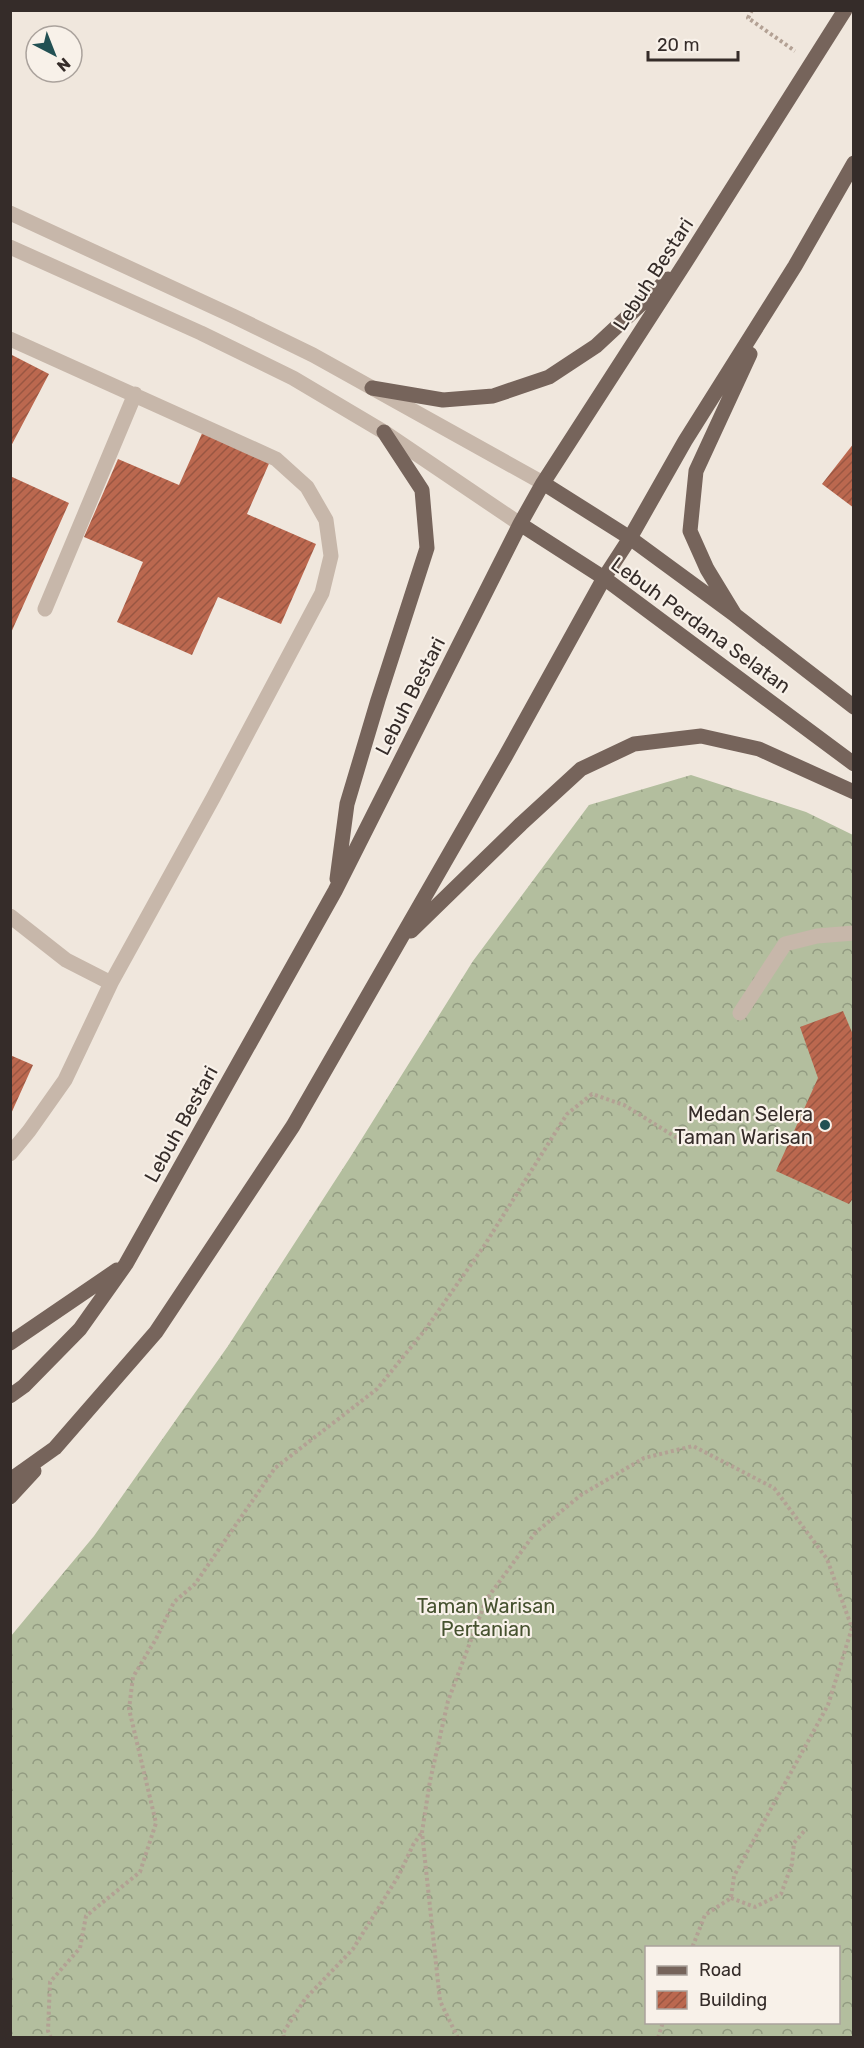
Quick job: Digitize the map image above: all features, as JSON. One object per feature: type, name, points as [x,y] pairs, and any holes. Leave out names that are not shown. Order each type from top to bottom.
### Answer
[{"type":"main road","name":"Lebuh Bestari","points":[[10,1396],[24,1386],[80,1329],[126,1264],[335,891],[520,524],[543,483],[686,263],[845,11]]},
{"type":"main road","points":[[10,1497],[55,1449],[156,1332],[293,1126],[505,757],[604,578],[630,538],[685,441],[795,266],[854,163]]},
{"type":"main road","points":[[372,388],[442,400],[493,396],[549,377],[597,346],[686,263]]},
{"type":"main road","points":[[735,615],[707,569],[690,531],[696,471],[738,378],[795,266]]},
{"type":"main road","points":[[335,891],[347,804],[427,548],[422,490],[384,432]]},
{"type":"main road","name":"Lebuh Perdana Selatan","points":[[543,483],[630,538],[854,706]]},
{"type":"main road","name":"Lebuh Perdana Selatan","points":[[520,524],[604,578],[854,764]]},
{"type":"main road","points":[[398,945],[521,824],[581,769],[634,744],[701,736],[759,748],[854,792]]},
{"type":"main road","points":[[10,1343],[126,1264]]},
{"type":"main road","points":[[10,1480],[55,1449]]},
{"type":"street","points":[[10,213],[313,355],[543,483]]},
{"type":"street","points":[[10,247],[224,344],[293,378],[384,432],[520,524]]},
{"type":"street","points":[[10,339],[276,459],[307,488],[326,520],[331,556],[322,593],[111,983],[65,1080],[10,1154]]},
{"type":"street","points":[[45,609],[135,394]]},
{"type":"street","points":[[10,916],[66,960],[111,983]]},
{"type":"street","points":[[740,1013],[785,944],[817,936],[854,933]]},
{"type":"path","points":[[752,10],[748,18],[813,64]]},
{"type":"path","points":[[51,2037],[48,2031],[50,1982],[80,1948],[86,1916],[140,1872],[156,1823],[129,1708],[134,1677],[174,1602],[195,1584],[275,1468],[377,1389],[425,1330],[483,1246],[567,1114],[592,1094],[624,1105],[682,1141]]},
{"type":"path","points":[[458,2037],[441,2001],[422,1832],[430,1781],[448,1701],[486,1600],[535,1533],[581,1495],[644,1458],[693,1446],[774,1488],[827,1559],[852,1628],[828,1705],[734,1876],[731,1898],[705,1915],[692,1946]]},
{"type":"path","points":[[731,1898],[755,1907],[781,1894],[792,1864],[794,1843],[806,1829]]},
{"type":"path","points":[[284,2037],[283,2033],[305,1999],[353,1949],[399,1875],[413,1845],[422,1832]]},
{"type":"green space","name":"Taman Warisan Pertanian","points":[[691,775],[806,812],[853,835],[853,2037],[11,2038],[11,1636],[94,1536],[228,1346],[473,961],[589,805]]},
{"type":"building","points":[[10,354],[49,374],[10,448]]},
{"type":"building","points":[[204,429],[271,459],[247,514],[316,544],[281,624],[218,597],[192,655],[117,622],[143,562],[84,537],[118,459],[179,485]]},
{"type":"building","points":[[854,443],[854,508],[822,484]]},
{"type":"building","points":[[10,476],[69,503],[10,635]]},
{"type":"building","name":"Medan Selera Taman Warisan","points":[[843,1011],[854,1037],[854,1197],[849,1204],[776,1171],[818,1078],[800,1027]]},
{"type":"building","points":[[10,1055],[33,1065],[10,1116]]},
{"type":"place","name":"Medan Selera Taman Warisan","points":[[825,1125]]}]
